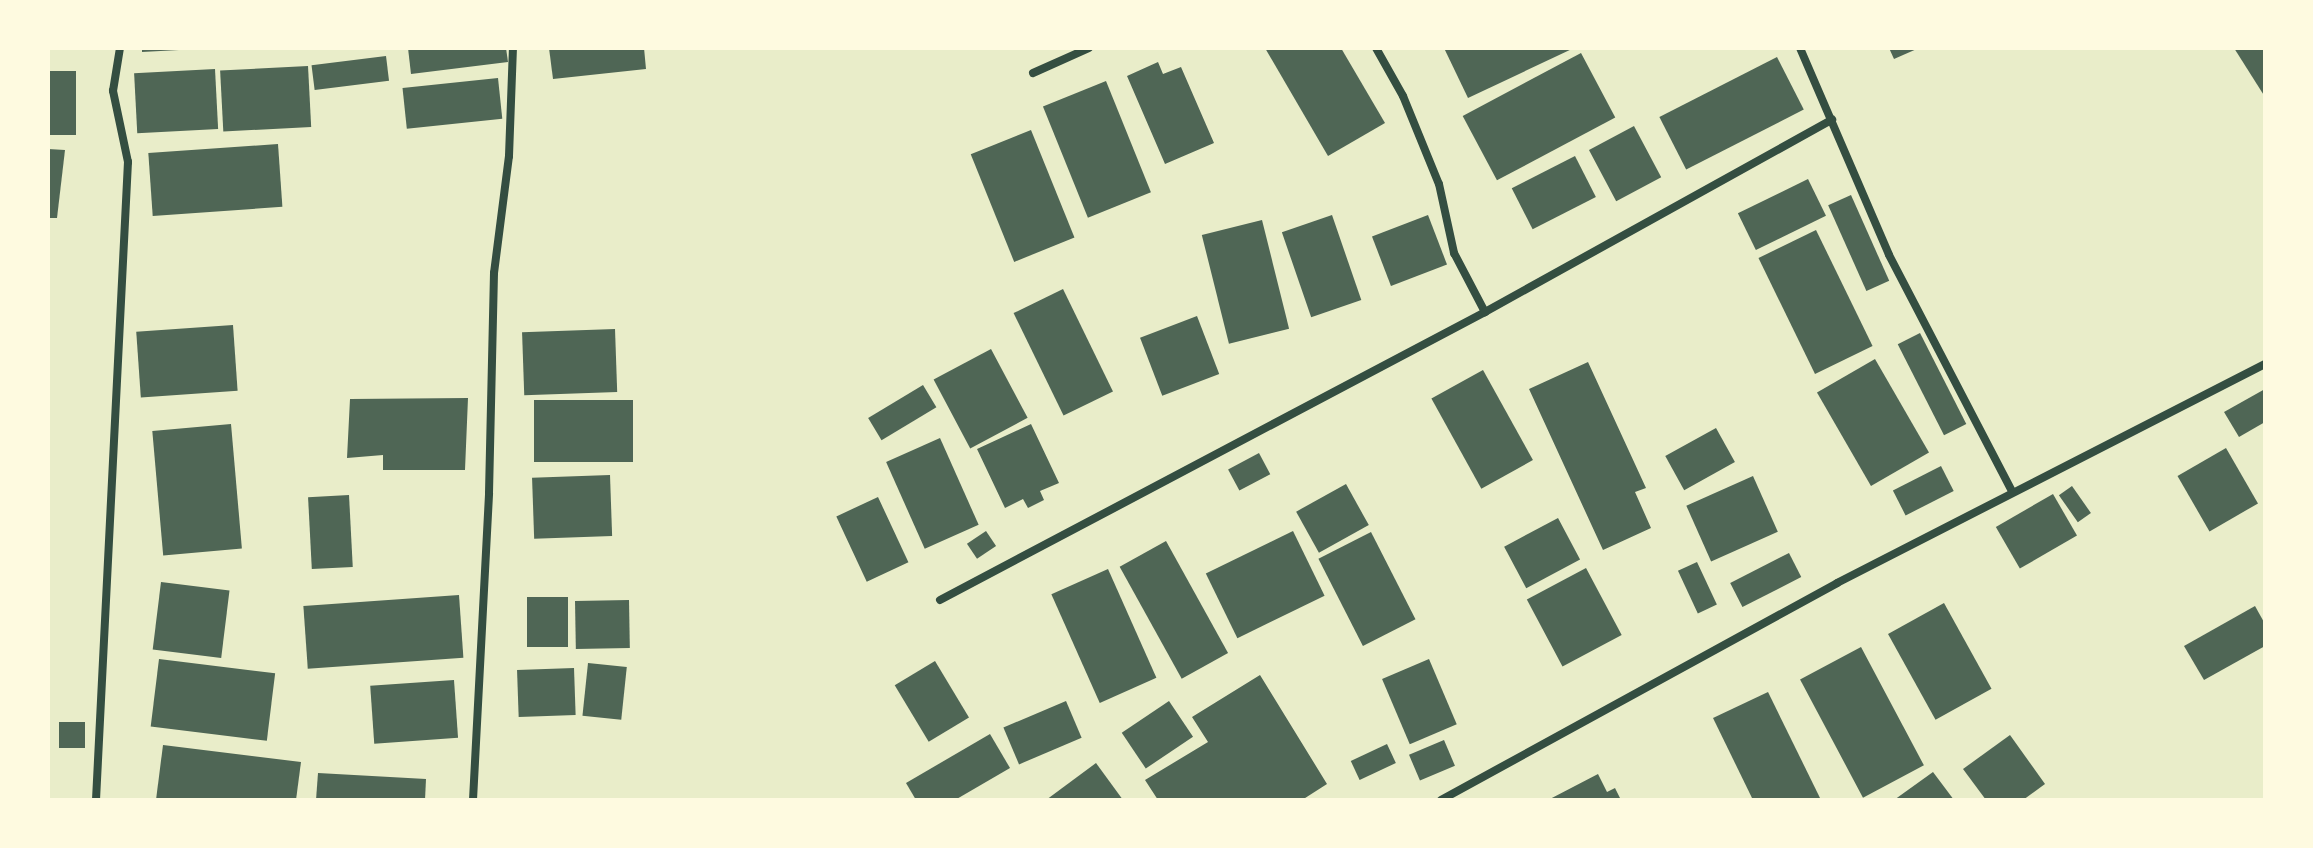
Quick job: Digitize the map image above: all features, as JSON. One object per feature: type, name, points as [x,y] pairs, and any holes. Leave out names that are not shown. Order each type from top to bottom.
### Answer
[{"type":"street","points":[[96,800],[128,162],[113,91],[120,48]]},
{"type":"street","points":[[473,800],[489,493],[494,273],[509,156],[513,48]]},
{"type":"street","points":[[1033,73],[1089,48]]},
{"type":"street","points":[[1376,48],[1403,96],[1439,184],[1454,253],[1485,312]]},
{"type":"street","points":[[1800,48],[1889,255],[2012,491]]},
{"type":"street","points":[[940,600],[1485,312],[1832,120]]},
{"type":"street","points":[[1441,800],[2012,491],[2265,364]]},
{"type":"building","points":[[142,48],[179,48],[179,50],[142,52]]},
{"type":"building","points":[[408,48],[506,48],[508,62],[411,74]]},
{"type":"building","points":[[549,48],[644,48],[646,69],[553,79]]},
{"type":"building","points":[[1265,48],[1341,48],[1385,123],[1328,156]]},
{"type":"building","points":[[1444,48],[1574,48],[1468,98]]},
{"type":"building","points":[[1889,48],[1919,48],[1894,59]]},
{"type":"building","points":[[2234,48],[2265,48],[2265,97]]},
{"type":"building","points":[[1581,53],[1615,117],[1497,180],[1463,116]]},
{"type":"building","points":[[386,56],[389,81],[315,90],[312,65]]},
{"type":"building","points":[[1777,57],[1804,110],[1686,169],[1659,117]]},
{"type":"building","points":[[1158,62],[1163,74],[1181,67],[1214,143],[1165,164],[1127,76]]},
{"type":"building","points":[[308,66],[311,127],[223,132],[220,71]]},
{"type":"building","points":[[215,69],[218,129],[137,133],[134,73]]},
{"type":"building","points":[[48,71],[76,71],[76,135],[48,135]]},
{"type":"building","points":[[498,78],[502,119],[407,129],[403,88]]},
{"type":"building","points":[[1106,81],[1151,192],[1088,218],[1043,106]]},
{"type":"building","points":[[1634,126],[1661,177],[1616,201],[1589,150]]},
{"type":"building","points":[[1031,130],[1074,238],[1014,262],[971,154]]},
{"type":"building","points":[[278,144],[282,207],[153,216],[148,153]]},
{"type":"building","points":[[48,149],[65,150],[57,218],[48,218]]},
{"type":"building","points":[[1575,156],[1596,197],[1533,229],[1512,188]]},
{"type":"building","points":[[1808,179],[1826,216],[1756,250],[1738,213]]},
{"type":"building","points":[[1851,195],[1889,281],[1866,291],[1828,205]]},
{"type":"building","points":[[1332,215],[1361,300],[1311,317],[1282,232]]},
{"type":"building","points":[[1428,215],[1447,264],[1391,286],[1372,237]]},
{"type":"building","points":[[1262,220],[1289,329],[1229,344],[1202,235]]},
{"type":"building","points":[[1816,230],[1873,346],[1815,374],[1758,258]]},
{"type":"building","points":[[1063,289],[1113,391],[1064,416],[1014,313]]},
{"type":"building","points":[[1197,316],[1219,374],[1162,396],[1140,338]]},
{"type":"building","points":[[233,325],[238,391],[141,398],[136,332]]},
{"type":"building","points":[[615,329],[617,392],[524,395],[522,332]]},
{"type":"building","points":[[1920,333],[1966,424],[1944,435],[1898,344]]},
{"type":"building","points":[[991,349],[1028,418],[970,448],[934,380]]},
{"type":"building","points":[[1875,359],[1929,453],[1871,486],[1817,392]]},
{"type":"building","points":[[1588,362],[1646,488],[1635,492],[1651,528],[1603,550],[1529,389]]},
{"type":"building","points":[[1483,370],[1533,460],[1481,489],[1431,399]]},
{"type":"building","points":[[923,385],[936,407],[882,440],[868,418]]},
{"type":"building","points":[[2265,389],[2265,422],[2239,437],[2224,412]]},
{"type":"building","points":[[468,398],[465,470],[383,470],[383,455],[347,458],[350,399]]},
{"type":"building","points":[[534,400],[633,400],[633,462],[534,462]]},
{"type":"building","points":[[231,424],[242,549],[163,555],[152,431]]},
{"type":"building","points":[[1031,424],[1059,483],[1040,491],[1044,500],[1028,508],[1023,499],[1005,508],[977,449]]},
{"type":"building","points":[[1716,428],[1735,462],[1684,490],[1665,456]]},
{"type":"building","points":[[940,438],[979,525],[925,549],[886,462]]},
{"type":"building","points":[[2226,448],[2258,503],[2210,531],[2178,476]]},
{"type":"building","points":[[1259,453],[1270,474],[1239,491],[1228,469]]},
{"type":"building","points":[[1941,466],[1954,491],[1906,515],[1893,491]]},
{"type":"building","points":[[610,475],[612,536],[534,539],[532,478]]},
{"type":"building","points":[[1753,476],[1778,532],[1711,561],[1686,506]]},
{"type":"building","points":[[1346,484],[1369,525],[1319,553],[1296,512]]},
{"type":"building","points":[[2072,486],[2091,513],[2078,522],[2059,495]]},
{"type":"building","points":[[2053,494],[2077,536],[2020,569],[1996,527]]},
{"type":"building","points":[[349,495],[353,567],[312,569],[308,497]]},
{"type":"building","points":[[878,497],[908,562],[867,582],[836,516]]},
{"type":"building","points":[[1558,518],[1580,559],[1526,588],[1504,547]]},
{"type":"building","points":[[986,531],[996,546],[977,559],[967,544]]},
{"type":"building","points":[[1293,531],[1325,596],[1237,638],[1206,574]]},
{"type":"building","points":[[1371,532],[1415,619],[1363,646],[1318,559]]},
{"type":"building","points":[[1166,541],[1228,653],[1182,679],[1120,567]]},
{"type":"building","points":[[1789,553],[1801,577],[1742,607],[1730,583]]},
{"type":"building","points":[[1697,562],[1717,605],[1698,613],[1678,571]]},
{"type":"building","points":[[1586,568],[1622,635],[1563,667],[1527,599]]},
{"type":"building","points":[[1108,569],[1156,678],[1100,703],[1051,594]]},
{"type":"building","points":[[161,582],[229,590],[221,658],[153,649]]},
{"type":"building","points":[[459,595],[463,658],[308,669],[303,606]]},
{"type":"building","points":[[527,597],[568,597],[568,647],[527,647]]},
{"type":"building","points":[[629,600],[630,648],[576,649],[575,601]]},
{"type":"building","points":[[1944,603],[1992,689],[1936,720],[1888,634]]},
{"type":"building","points":[[2255,606],[2265,624],[2265,646],[2204,680],[2184,646]]},
{"type":"building","points":[[1861,647],[1924,765],[1863,798],[1800,679]]},
{"type":"building","points":[[159,659],[275,673],[267,741],[151,726]]},
{"type":"building","points":[[1429,659],[1457,724],[1410,744],[1382,679]]},
{"type":"building","points":[[935,661],[969,718],[929,742],[895,685]]},
{"type":"building","points":[[588,663],[627,667],[621,720],[582,716]]},
{"type":"building","points":[[574,668],[576,715],[519,717],[517,670]]},
{"type":"building","points":[[1260,675],[1327,784],[1302,800],[1158,800],[1145,780],[1208,742],[1192,717]]},
{"type":"building","points":[[454,680],[458,738],[374,744],[370,686]]},
{"type":"building","points":[[1768,692],[1821,800],[1753,800],[1713,718]]},
{"type":"building","points":[[1066,701],[1082,738],[1019,764],[1003,728]]},
{"type":"building","points":[[1169,701],[1193,737],[1146,769],[1122,733]]},
{"type":"building","points":[[59,722],[85,722],[85,748],[59,748]]},
{"type":"building","points":[[990,734],[1010,768],[955,800],[916,800],[906,783]]},
{"type":"building","points":[[2010,735],[2045,784],[2023,800],[1986,800],[1963,769]]},
{"type":"building","points":[[1444,740],[1455,766],[1420,781],[1409,755]]},
{"type":"building","points":[[1387,744],[1396,763],[1360,780],[1351,761]]},
{"type":"building","points":[[163,745],[301,762],[296,800],[156,800]]},
{"type":"building","points":[[1096,763],[1123,800],[1046,800]]},
{"type":"building","points":[[1933,772],[1954,800],[1894,800]]},
{"type":"building","points":[[318,773],[426,779],[425,800],[316,800]]},
{"type":"building","points":[[1598,774],[1607,792],[1615,788],[1621,800],[1548,800]]}]
